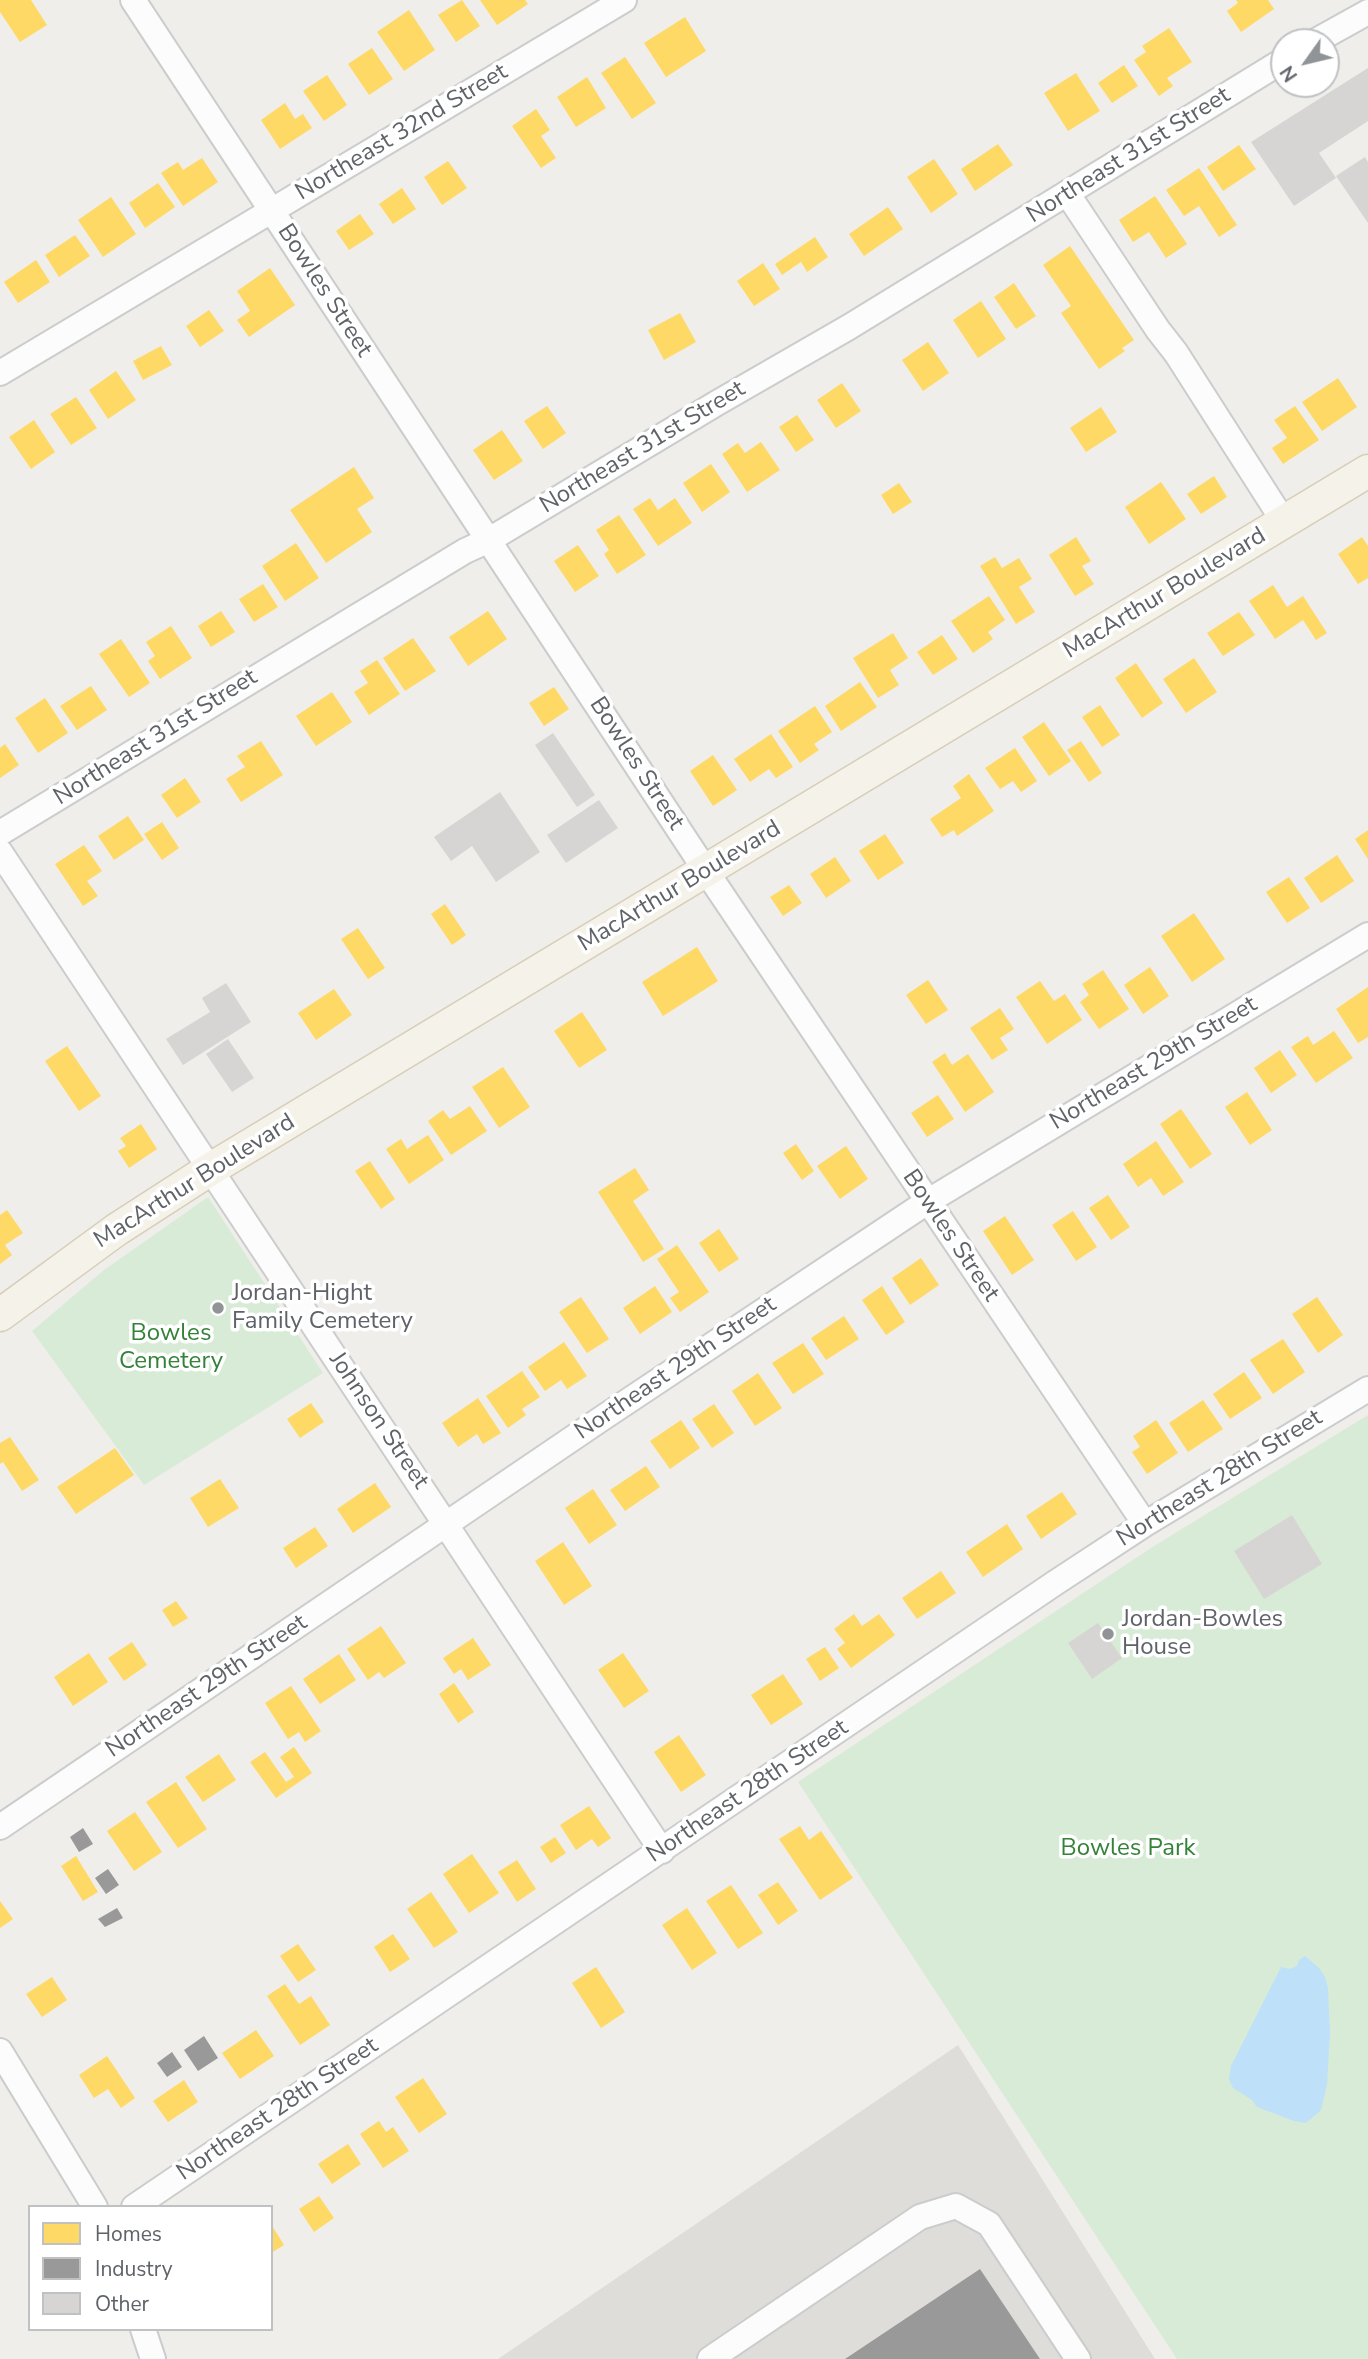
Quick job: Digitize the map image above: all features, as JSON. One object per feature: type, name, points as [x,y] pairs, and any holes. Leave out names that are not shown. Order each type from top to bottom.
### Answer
[{"type":"main road","name":"MacArthur Boulevard","points":[[0,1315],[116,1230],[209,1170],[1368,471]]},
{"type":"street","name":"Bowles Street","points":[[133,0],[705,871],[1145,1524]]},
{"type":"street","name":"Northeast 32nd Street","points":[[0,373],[624,0]]},
{"type":"street","points":[[1339,28],[1368,12]]},
{"type":"street","name":"Northeast 31st Street","points":[[0,833],[465,551],[489,540],[849,327],[1270,69]]},
{"type":"street","points":[[1067,194],[1158,330],[1177,353],[1284,522]]},
{"type":"street","name":"Johnson Street","points":[[0,852],[662,1851]]},
{"type":"street","name":"Northeast 29th Street","points":[[0,1827],[927,1202],[1368,935]]},
{"type":"street","name":"Northeast 28th Street","points":[[137,2205],[1145,1524],[1368,1389]]},
{"type":"street","points":[[0,2051],[94,2205]]},
{"type":"street","points":[[710,2359],[920,2217],[956,2206],[989,2224],[1077,2359]]},
{"type":"street","points":[[144,2331],[153,2359]]},
{"type":"shaded area","points":[[958,2045],[1155,2359],[498,2359]]},
{"type":"green space","name":"Bowles Cemetery","points":[[208,1197],[323,1373],[144,1485],[32,1331],[104,1270]]},
{"type":"green space","name":"Bowles Park","points":[[1368,1415],[1368,2359],[1177,2359],[798,1782],[1154,1546]]},
{"type":"water","points":[[1305,1956],[1325,1977],[1330,2033],[1327,2085],[1321,2110],[1306,2123],[1257,2107],[1252,2100],[1233,2088],[1229,2079],[1231,2066],[1281,1967],[1289,1969],[1297,1966],[1299,1960]]},
{"type":"building: Homes","points":[[0,0],[31,0],[47,25],[20,42],[0,12]]},
{"type":"building: Homes","points":[[462,0],[480,26],[456,42],[438,15]]},
{"type":"building: Homes","points":[[480,0],[525,0],[528,4],[497,25]]},
{"type":"building: Homes","points":[[1236,0],[1268,0],[1274,9],[1241,32],[1227,11],[1238,3]]},
{"type":"building: Homes","points":[[409,10],[435,50],[404,71],[377,32]]},
{"type":"building: Homes","points":[[685,17],[706,51],[666,77],[644,43]]},
{"type":"building: Homes","points":[[1169,28],[1192,62],[1167,78],[1173,86],[1159,96],[1134,60],[1146,52],[1142,46]]},
{"type":"building: Homes","points":[[372,48],[393,79],[369,95],[348,64]]},
{"type":"building: Homes","points":[[625,57],[656,103],[632,119],[601,73]]},
{"type":"building: Homes","points":[[1124,65],[1138,86],[1112,103],[1098,83]]},
{"type":"building: Homes","points":[[1076,73],[1100,111],[1068,131],[1044,93]]},
{"type":"building: Homes","points":[[327,75],[347,105],[324,121],[303,91]]},
{"type":"building: Homes","points":[[587,77],[606,108],[576,127],[557,97]]},
{"type":"building: Homes","points":[[285,103],[295,119],[303,114],[312,128],[280,149],[261,120]]},
{"type":"building: Homes","points":[[536,109],[550,130],[541,136],[556,158],[541,168],[512,126]]},
{"type":"building: Homes","points":[[998,144],[1013,165],[975,191],[961,169]]},
{"type":"building: Homes","points":[[1239,145],[1256,169],[1223,191],[1207,167]]},
{"type":"building: Homes","points":[[202,158],[218,182],[183,206],[161,173],[178,162],[183,170]]},
{"type":"building: Homes","points":[[934,159],[958,194],[931,213],[907,177]]},
{"type":"building: Homes","points":[[448,161],[467,188],[442,205],[424,177]]},
{"type":"building: Homes","points":[[1199,168],[1237,225],[1219,237],[1199,206],[1184,216],[1166,190]]},
{"type":"building: Homes","points":[[158,183],[175,207],[145,228],[129,203]]},
{"type":"building: Homes","points":[[402,188],[416,209],[393,224],[379,204]]},
{"type":"building: Homes","points":[[1155,196],[1187,244],[1166,258],[1149,232],[1133,242],[1119,220]]},
{"type":"building: Homes","points":[[111,197],[136,234],[103,257],[78,220]]},
{"type":"building: Homes","points":[[888,207],[903,229],[864,256],[849,234]]},
{"type":"building: Homes","points":[[360,214],[374,234],[349,250],[336,231]]},
{"type":"building: Homes","points":[[75,235],[90,256],[59,277],[45,255]]},
{"type":"building: Homes","points":[[815,237],[828,257],[807,272],[801,262],[782,275],[775,264]]},
{"type":"building: Homes","points":[[1070,246],[1134,340],[1122,348],[1125,351],[1099,369],[1061,313],[1071,306],[1043,265]]},
{"type":"building: Homes","points":[[36,260],[50,282],[18,303],[4,282]]},
{"type":"building: Homes","points":[[763,263],[780,289],[754,306],[737,281]]},
{"type":"building: Homes","points":[[270,268],[295,305],[249,337],[237,320],[250,311],[237,291]]},
{"type":"building: Homes","points":[[1014,283],[1036,316],[1016,329],[994,297]]},
{"type":"building: Homes","points":[[981,301],[1006,339],[978,358],[953,320]]},
{"type":"building: Homes","points":[[209,310],[224,331],[200,347],[186,326]]},
{"type":"building: Homes","points":[[680,313],[696,342],[664,360],[648,330]]},
{"type":"building: Homes","points":[[928,342],[949,373],[923,391],[902,360]]},
{"type":"building: Homes","points":[[161,346],[172,365],[143,380],[133,361]]},
{"type":"building: Homes","points":[[116,371],[136,400],[108,419],[89,390]]},
{"type":"building: Homes","points":[[1338,378],[1357,407],[1322,431],[1302,402]]},
{"type":"building: Homes","points":[[842,383],[861,411],[836,428],[817,400]]},
{"type":"building: Homes","points":[[76,397],[97,428],[71,445],[50,414]]},
{"type":"building: Homes","points":[[547,406],[566,433],[543,449],[524,421]]},
{"type":"building: Homes","points":[[1295,406],[1319,440],[1283,464],[1272,448],[1287,438],[1274,420]]},
{"type":"building: Homes","points":[[1101,407],[1117,432],[1086,452],[1070,428]]},
{"type":"building: Homes","points":[[797,415],[814,440],[796,452],[779,427]]},
{"type":"building: Homes","points":[[34,420],[55,452],[31,469],[9,437]]},
{"type":"building: Homes","points":[[502,430],[523,461],[494,480],[473,450]]},
{"type":"building: Homes","points":[[761,442],[780,470],[747,492],[722,454],[738,443],[745,453]]},
{"type":"building: Homes","points":[[711,464],[730,492],[702,512],[683,483]]},
{"type":"building: Homes","points":[[354,467],[374,498],[357,509],[372,532],[326,563],[290,510]]},
{"type":"building: Homes","points":[[1214,476],[1227,497],[1201,514],[1187,494]]},
{"type":"building: Homes","points":[[1161,482],[1186,519],[1149,544],[1125,507]]},
{"type":"building: Homes","points":[[899,483],[912,502],[893,514],[881,495]]},
{"type":"building: Homes","points":[[650,498],[658,510],[675,498],[692,523],[658,546],[633,509]]},
{"type":"building: Homes","points":[[619,515],[646,555],[617,574],[604,554],[609,550],[596,530]]},
{"type":"building: Homes","points":[[1076,537],[1091,561],[1082,566],[1094,584],[1075,596],[1049,555]]},
{"type":"building: Homes","points":[[1362,537],[1368,546],[1368,578],[1358,584],[1338,554]]},
{"type":"building: Homes","points":[[296,543],[319,578],[285,601],[262,566]]},
{"type":"building: Homes","points":[[578,545],[599,576],[575,592],[554,561]]},
{"type":"building: Homes","points":[[995,557],[1002,568],[1019,558],[1032,579],[1019,587],[1035,612],[1016,624],[980,566]]},
{"type":"building: Homes","points":[[263,584],[278,607],[254,622],[239,599]]},
{"type":"building: Homes","points":[[1273,585],[1287,607],[1303,596],[1327,633],[1316,640],[1303,620],[1275,639],[1249,601]]},
{"type":"building: Homes","points":[[989,596],[1005,620],[988,632],[993,639],[973,653],[951,621]]},
{"type":"building: Homes","points":[[221,611],[235,632],[211,647],[198,626]]},
{"type":"building: Homes","points":[[488,611],[507,639],[468,666],[449,637]]},
{"type":"building: Homes","points":[[1239,612],[1255,635],[1223,656],[1207,633]]},
{"type":"building: Homes","points":[[171,626],[192,658],[160,679],[148,661],[155,656],[146,642]]},
{"type":"building: Homes","points":[[893,633],[908,658],[890,670],[899,685],[878,698],[853,658]]},
{"type":"building: Homes","points":[[942,635],[958,659],[933,675],[917,652]]},
{"type":"building: Homes","points":[[413,638],[436,671],[405,691],[383,658]]},
{"type":"building: Homes","points":[[121,639],[150,683],[129,697],[99,654]]},
{"type":"building: Homes","points":[[1194,658],[1217,692],[1186,713],[1163,679]]},
{"type":"building: Homes","points":[[377,660],[400,694],[369,715],[354,692],[368,683],[360,671]]},
{"type":"building: Homes","points":[[1136,663],[1163,703],[1142,718],[1115,678]]},
{"type":"building: Homes","points":[[860,682],[877,707],[841,731],[825,706]]},
{"type":"building: Homes","points":[[91,686],[107,710],[77,730],[60,706]]},
{"type":"building: Homes","points":[[554,687],[569,709],[544,726],[529,703]]},
{"type":"building: Homes","points":[[332,692],[352,722],[316,746],[296,716]]},
{"type":"building: Homes","points":[[45,698],[68,733],[38,753],[15,718]]},
{"type":"building: Homes","points":[[1100,705],[1120,735],[1102,747],[1082,717]]},
{"type":"building: Homes","points":[[815,706],[832,732],[814,744],[819,750],[800,763],[778,731]]},
{"type":"building: Homes","points":[[1044,722],[1071,761],[1049,776],[1022,737]]},
{"type":"building: Homes","points":[[771,734],[793,767],[776,778],[769,769],[750,782],[734,759]]},
{"type":"building: Homes","points":[[261,741],[283,775],[241,802],[226,779],[245,767],[237,756]]},
{"type":"building: Homes","points":[[1081,741],[1102,773],[1089,782],[1067,750]]},
{"type":"building: Homes","points":[[5,744],[19,765],[0,778],[0,748]]},
{"type":"building: Homes","points":[[1015,748],[1037,781],[1021,792],[1013,781],[1000,789],[985,768]]},
{"type":"building: Homes","points":[[713,755],[737,790],[713,806],[690,771]]},
{"type":"building: Homes","points":[[969,774],[994,811],[957,836],[954,830],[942,837],[930,819],[961,798],[953,786]]},
{"type":"building: Homes","points":[[185,778],[201,802],[177,818],[161,795]]},
{"type":"building: Homes","points":[[128,816],[144,840],[114,860],[98,836]]},
{"type":"building: Homes","points":[[162,822],[179,848],[162,860],[144,834]]},
{"type":"building: Homes","points":[[1368,830],[1368,859],[1355,839]]},
{"type":"building: Homes","points":[[885,834],[904,863],[878,880],[859,851]]},
{"type":"building: Homes","points":[[84,845],[102,871],[87,881],[98,896],[83,906],[55,864]]},
{"type":"building: Homes","points":[[1337,855],[1354,881],[1321,903],[1304,878]]},
{"type":"building: Homes","points":[[835,857],[851,881],[826,898],[810,874]]},
{"type":"building: Homes","points":[[1289,877],[1310,908],[1287,923],[1266,892]]},
{"type":"building: Homes","points":[[789,885],[802,903],[783,916],[770,897]]},
{"type":"building: Homes","points":[[445,904],[466,935],[452,945],[431,914]]},
{"type":"building: Homes","points":[[1194,913],[1225,959],[1192,982],[1161,936]]},
{"type":"building: Homes","points":[[358,928],[385,968],[368,979],[341,939]]},
{"type":"building: Homes","points":[[697,947],[718,981],[663,1016],[642,982]]},
{"type":"building: Homes","points":[[1150,967],[1169,996],[1143,1014],[1124,985]]},
{"type":"building: Homes","points":[[1103,970],[1129,1009],[1099,1029],[1080,1002],[1089,995],[1082,984]]},
{"type":"building: Homes","points":[[928,980],[948,1010],[926,1024],[906,995]]},
{"type":"building: Homes","points":[[1040,981],[1054,1001],[1065,994],[1082,1020],[1047,1044],[1016,997]]},
{"type":"building: Homes","points":[[1368,987],[1368,1037],[1358,1043],[1336,1009]]},
{"type":"building: Homes","points":[[334,989],[352,1015],[316,1040],[298,1013]]},
{"type":"building: Homes","points":[[1000,1008],[1014,1029],[1000,1038],[1008,1050],[992,1060],[970,1028]]},
{"type":"building: Homes","points":[[582,1012],[607,1050],[579,1068],[554,1031]]},
{"type":"building: Homes","points":[[1334,1031],[1353,1058],[1316,1083],[1291,1047],[1308,1036],[1313,1045]]},
{"type":"building: Homes","points":[[67,1046],[101,1096],[79,1111],[45,1061]]},
{"type":"building: Homes","points":[[1280,1050],[1297,1075],[1271,1093],[1254,1068]]},
{"type":"building: Homes","points":[[945,1053],[952,1065],[968,1054],[994,1092],[965,1112],[932,1062]]},
{"type":"building: Homes","points":[[503,1067],[530,1107],[499,1128],[472,1087]]},
{"type":"building: Homes","points":[[1247,1092],[1272,1130],[1250,1145],[1225,1107]]},
{"type":"building: Homes","points":[[938,1095],[954,1119],[927,1137],[911,1113]]},
{"type":"building: Homes","points":[[470,1106],[487,1131],[451,1155],[428,1121],[443,1110],[450,1119]]},
{"type":"building: Homes","points":[[1181,1109],[1212,1154],[1190,1169],[1160,1124]]},
{"type":"building: Homes","points":[[141,1124],[157,1149],[129,1168],[118,1151],[126,1146],[120,1138]]},
{"type":"building: Homes","points":[[428,1135],[444,1160],[409,1184],[386,1149],[401,1139],[407,1149]]},
{"type":"building: Homes","points":[[1156,1141],[1184,1182],[1163,1196],[1151,1178],[1138,1187],[1123,1164]]},
{"type":"building: Homes","points":[[796,1144],[814,1171],[802,1180],[783,1153]]},
{"type":"building: Homes","points":[[846,1146],[868,1179],[840,1199],[817,1166]]},
{"type":"building: Homes","points":[[370,1161],[395,1199],[381,1209],[355,1171]]},
{"type":"building: Homes","points":[[635,1168],[649,1190],[633,1201],[664,1249],[643,1262],[598,1192]]},
{"type":"building: Homes","points":[[1108,1195],[1130,1227],[1111,1240],[1089,1208]]},
{"type":"building: Homes","points":[[7,1210],[23,1233],[5,1245],[12,1255],[0,1264],[0,1215]]},
{"type":"building: Homes","points":[[1073,1211],[1097,1247],[1076,1261],[1052,1225]]},
{"type":"building: Homes","points":[[1005,1216],[1034,1260],[1012,1275],[983,1231]]},
{"type":"building: Homes","points":[[719,1229],[739,1259],[719,1272],[699,1243]]},
{"type":"building: Homes","points":[[677,1245],[709,1292],[680,1312],[670,1298],[679,1292],[657,1259]]},
{"type":"building: Homes","points":[[921,1258],[939,1285],[910,1305],[892,1278]]},
{"type":"building: Homes","points":[[655,1286],[672,1312],[640,1334],[623,1308]]},
{"type":"building: Homes","points":[[882,1286],[905,1322],[886,1335],[862,1300]]},
{"type":"building: Homes","points":[[581,1297],[609,1339],[587,1353],[559,1312]]},
{"type":"building: Homes","points":[[1317,1297],[1343,1335],[1318,1353],[1292,1314]]},
{"type":"building: Homes","points":[[844,1316],[859,1339],[826,1360],[811,1338]]},
{"type":"building: Homes","points":[[1283,1339],[1305,1372],[1273,1394],[1250,1360]]},
{"type":"building: Homes","points":[[564,1342],[587,1376],[567,1389],[561,1380],[545,1391],[528,1367]]},
{"type":"building: Homes","points":[[803,1343],[824,1374],[793,1394],[772,1363]]},
{"type":"building: Homes","points":[[522,1371],[540,1397],[522,1409],[526,1415],[508,1428],[486,1396]]},
{"type":"building: Homes","points":[[1244,1372],[1262,1398],[1230,1419],[1213,1394]]},
{"type":"building: Homes","points":[[758,1373],[782,1408],[755,1426],[732,1391]]},
{"type":"building: Homes","points":[[478,1398],[501,1433],[483,1444],[477,1434],[458,1447],[442,1423]]},
{"type":"building: Homes","points":[[1203,1400],[1223,1429],[1188,1452],[1169,1423]]},
{"type":"building: Homes","points":[[311,1403],[324,1422],[300,1438],[287,1419]]},
{"type":"building: Homes","points":[[714,1404],[734,1433],[712,1448],[692,1419]]},
{"type":"building: Homes","points":[[681,1420],[700,1448],[670,1469],[650,1441]]},
{"type":"building: Homes","points":[[1156,1420],[1178,1453],[1147,1474],[1132,1452],[1140,1447],[1133,1436]]},
{"type":"building: Homes","points":[[10,1437],[39,1480],[22,1491],[3,1462],[0,1464],[0,1443]]},
{"type":"building: Homes","points":[[115,1448],[134,1475],[76,1514],[57,1487]]},
{"type":"building: Homes","points":[[646,1466],[660,1487],[625,1511],[610,1490]]},
{"type":"building: Homes","points":[[220,1479],[239,1508],[208,1527],[190,1498]]},
{"type":"building: Homes","points":[[375,1483],[391,1507],[353,1533],[337,1509]]},
{"type":"building: Homes","points":[[593,1489],[617,1525],[589,1544],[565,1508]]},
{"type":"building: Homes","points":[[1062,1492],[1077,1514],[1041,1539],[1026,1516]]},
{"type":"building: Homes","points":[[1007,1524],[1023,1549],[983,1577],[966,1552]]},
{"type":"building: Homes","points":[[315,1527],[328,1546],[296,1568],[283,1548]]},
{"type":"building: Homes","points":[[563,1542],[592,1586],[564,1605],[535,1561]]},
{"type":"building: Homes","points":[[941,1571],[956,1593],[917,1619],[902,1598]]},
{"type":"building: Homes","points":[[176,1601],[188,1618],[173,1627],[162,1610]]},
{"type":"building: Homes","points":[[854,1614],[862,1626],[879,1614],[895,1635],[851,1668],[837,1649],[845,1643],[834,1629]]},
{"type":"building: Homes","points":[[381,1626],[406,1663],[384,1678],[379,1672],[368,1680],[347,1649]]},
{"type":"building: Homes","points":[[473,1638],[491,1665],[468,1680],[461,1669],[454,1674],[443,1658]]},
{"type":"building: Homes","points":[[132,1642],[147,1665],[124,1681],[108,1658]]},
{"type":"building: Homes","points":[[825,1647],[839,1668],[820,1681],[806,1659]]},
{"type":"building: Homes","points":[[89,1653],[108,1682],[73,1706],[54,1677]]},
{"type":"building: Homes","points":[[623,1653],[649,1691],[624,1708],[598,1670]]},
{"type":"building: Homes","points":[[339,1654],[356,1680],[320,1704],[303,1679]]},
{"type":"building: Homes","points":[[783,1674],[803,1704],[771,1725],[751,1695]]},
{"type":"building: Homes","points":[[454,1683],[474,1712],[458,1723],[439,1694]]},
{"type":"building: Homes","points":[[291,1686],[321,1731],[305,1742],[299,1732],[288,1739],[265,1703]]},
{"type":"building: Homes","points":[[679,1735],[706,1775],[681,1792],[654,1752]]},
{"type":"building: Homes","points":[[294,1747],[312,1773],[276,1798],[250,1762],[265,1752],[286,1782],[294,1777],[280,1757]]},
{"type":"building: Homes","points":[[219,1754],[236,1780],[203,1802],[185,1777]]},
{"type":"building: Homes","points":[[176,1782],[207,1829],[178,1848],[146,1802]]},
{"type":"building: Homes","points":[[589,1806],[611,1838],[598,1847],[592,1839],[576,1850],[560,1825]]},
{"type":"building: Homes","points":[[135,1812],[162,1852],[134,1871],[107,1831]]},
{"type":"building: Homes","points":[[800,1826],[809,1840],[821,1831],[853,1878],[820,1900],[779,1839]]},
{"type":"building: Homes","points":[[555,1837],[566,1853],[551,1863],[540,1847]]},
{"type":"building: Homes","points":[[472,1854],[499,1893],[469,1913],[443,1874]]},
{"type":"building: Homes","points":[[76,1856],[98,1892],[83,1901],[61,1866]]},
{"type":"building: Homes","points":[[517,1860],[536,1889],[517,1902],[498,1872]]},
{"type":"building: Homes","points":[[778,1882],[798,1911],[778,1925],[758,1895]]},
{"type":"building: Homes","points":[[731,1885],[763,1933],[738,1949],[706,1901]]},
{"type":"building: Homes","points":[[431,1892],[458,1932],[434,1948],[407,1909]]},
{"type":"building: Homes","points":[[0,1901],[13,1919],[0,1928]]},
{"type":"building: Homes","points":[[687,1908],[717,1953],[692,1970],[662,1925]]},
{"type":"building: Homes","points":[[393,1934],[410,1959],[390,1972],[374,1947]]},
{"type":"building: Homes","points":[[298,1944],[316,1970],[298,1982],[280,1956]]},
{"type":"building: Homes","points":[[596,1967],[625,2012],[601,2028],[572,1983]]},
{"type":"building: Homes","points":[[52,1977],[67,2000],[42,2017],[26,1994]]},
{"type":"building: Homes","points":[[285,1984],[299,2004],[311,1996],[330,2025],[300,2045],[267,1996]]},
{"type":"building: Homes","points":[[256,2030],[274,2056],[240,2079],[222,2053]]},
{"type":"building: Homes","points":[[107,2056],[135,2098],[121,2108],[108,2089],[94,2098],[79,2075]]},
{"type":"building: Homes","points":[[423,2078],[447,2114],[419,2133],[395,2097]]},
{"type":"building: Homes","points":[[184,2080],[198,2102],[168,2122],[153,2101]]},
{"type":"building: Homes","points":[[379,2121],[386,2132],[393,2127],[409,2151],[383,2168],[360,2134]]},
{"type":"building: Homes","points":[[348,2144],[361,2164],[332,2184],[318,2164]]},
{"type":"building: Homes","points":[[319,2196],[334,2218],[314,2232],[299,2209]]},
{"type":"building: Homes","points":[[273,2227],[284,2245],[273,2252]]},
{"type":"building: Industry","points":[[83,1828],[93,1844],[79,1852],[70,1837]]},
{"type":"building: Industry","points":[[108,1869],[119,1885],[106,1894],[95,1878]]},
{"type":"building: Industry","points":[[117,1908],[123,1918],[105,1927],[98,1919]]},
{"type":"building: Industry","points":[[204,2036],[218,2058],[198,2071],[184,2050]]},
{"type":"building: Industry","points":[[172,2052],[182,2067],[167,2077],[157,2063]]},
{"type":"building: Industry","points":[[980,2269],[1040,2359],[845,2359]]},
{"type":"building: Other","points":[[1368,68],[1368,121],[1319,153],[1336,178],[1294,206],[1251,142],[1321,98],[1340,98],[1340,86]]},
{"type":"building: Other","points":[[1365,157],[1368,162],[1368,223],[1336,176]]},
{"type":"building: Other","points":[[553,733],[595,795],[577,807],[535,745]]},
{"type":"building: Other","points":[[500,792],[540,852],[496,882],[472,846],[451,861],[434,837]]},
{"type":"building: Other","points":[[599,800],[618,828],[566,863],[547,835]]},
{"type":"building: Other","points":[[226,983],[251,1022],[183,1065],[166,1039],[210,1012],[202,998]]},
{"type":"building: Other","points":[[228,1039],[254,1078],[232,1092],[206,1054]]},
{"type":"building: Other","points":[[1292,1515],[1322,1564],[1264,1599],[1234,1551]]},
{"type":"building: Other","points":[[1098,1623],[1122,1658],[1092,1679],[1068,1643]]},
{"type":"place","name":"Jordan-Hight Family Cemetery","points":[[218,1308]]},
{"type":"place","name":"Jordan-Bowles House","points":[[1108,1634]]}]
